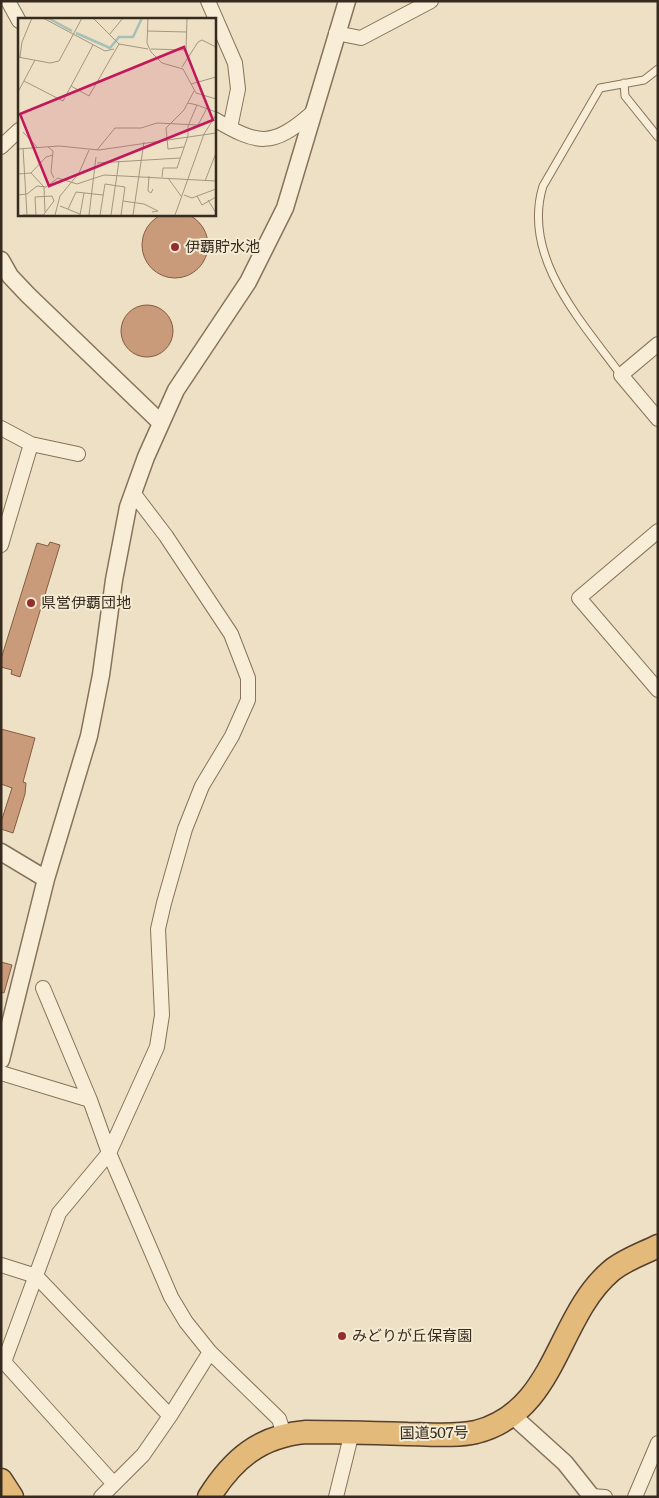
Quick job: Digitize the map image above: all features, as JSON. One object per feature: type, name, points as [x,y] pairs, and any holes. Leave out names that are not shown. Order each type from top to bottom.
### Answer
[{"type":"highway","name":"国道507号","points":[[209,1497],[234,1464],[264,1442],[284,1434],[352,1432],[450,1435],[476,1432],[512,1415],[527,1401],[550,1371],[581,1309],[596,1288],[611,1271],[658,1246]]},
{"type":"highway","points":[[1,1480],[12,1497]]},
{"type":"street","points":[[8,1],[18,19]]},
{"type":"street","points":[[208,1],[235,63],[238,89],[230,128]]},
{"type":"street","points":[[1,1060],[46,879],[91,726],[101,675],[122,533],[146,457],[176,390],[248,282],[285,208],[347,1]]},
{"type":"street","points":[[336,33],[361,38],[431,1]]},
{"type":"street","points":[[215,120],[230,128],[262,140],[289,132],[312,113]]},
{"type":"street","points":[[1,147],[18,131]]},
{"type":"street","points":[[1,260],[10,276],[28,295],[161,423]]},
{"type":"street","points":[[658,344],[621,375],[658,419]]},
{"type":"street","points":[[1,428],[31,444],[78,454]]},
{"type":"street","points":[[1,545],[31,444]]},
{"type":"street","points":[[114,1484],[4,1362],[59,1212],[109,1153],[157,1047],[162,1015],[158,929],[185,829],[202,786],[232,736],[248,700],[248,678],[231,634],[171,544],[134,494]]},
{"type":"street","points":[[658,531],[579,598],[658,690]]},
{"type":"street","points":[[1,852],[46,879]]},
{"type":"street","points":[[43,988],[90,1100],[109,1153],[171,1297],[186,1322],[210,1352],[279,1419],[284,1434]]},
{"type":"street","points":[[1,1073],[90,1100]]},
{"type":"street","points":[[1,1264],[36,1276],[170,1416]]},
{"type":"street","points":[[101,1497],[144,1456],[210,1352]]},
{"type":"street","points":[[512,1415],[565,1463],[596,1496]]},
{"type":"street","points":[[336,1497],[352,1432]]},
{"type":"street","points":[[635,1497],[658,1443]]},
{"type":"lane","points":[[621,375],[558,284],[549,266],[540,232],[538,202],[543,186],[600,88],[644,80],[658,69]]},
{"type":"lane","points":[[624,83],[625,96],[658,137]]},
{"type":"building","name":"伊覇貯水池","points":[[160,215],[190,215],[203,226],[208,238],[208,252],[203,264],[194,273],[182,278],[168,278],[156,273],[147,264],[142,252],[144,232],[151,221]]},
{"type":"building","points":[[147,305],[157,307],[165,313],[171,321],[173,331],[171,341],[165,349],[157,355],[147,357],[137,355],[129,349],[123,341],[121,331],[123,321],[129,313],[137,307]]},
{"type":"building","name":"県営伊覇団地","points":[[50,542],[60,545],[20,677],[11,674],[12,670],[1,667],[1,659],[37,543],[48,546]]},
{"type":"building","points":[[1,729],[35,738],[23,782],[26,783],[25,794],[13,833],[1,829],[1,822],[12,788],[1,784]]},
{"type":"building","points":[[1,962],[12,965],[4,993],[1,992]]},
{"type":"place","name":"伊覇貯水池","points":[[175,247]]},
{"type":"place","name":"県営伊覇団地","points":[[31,603]]},
{"type":"place","name":"みどりが丘保育園","points":[[342,1336]]}]
